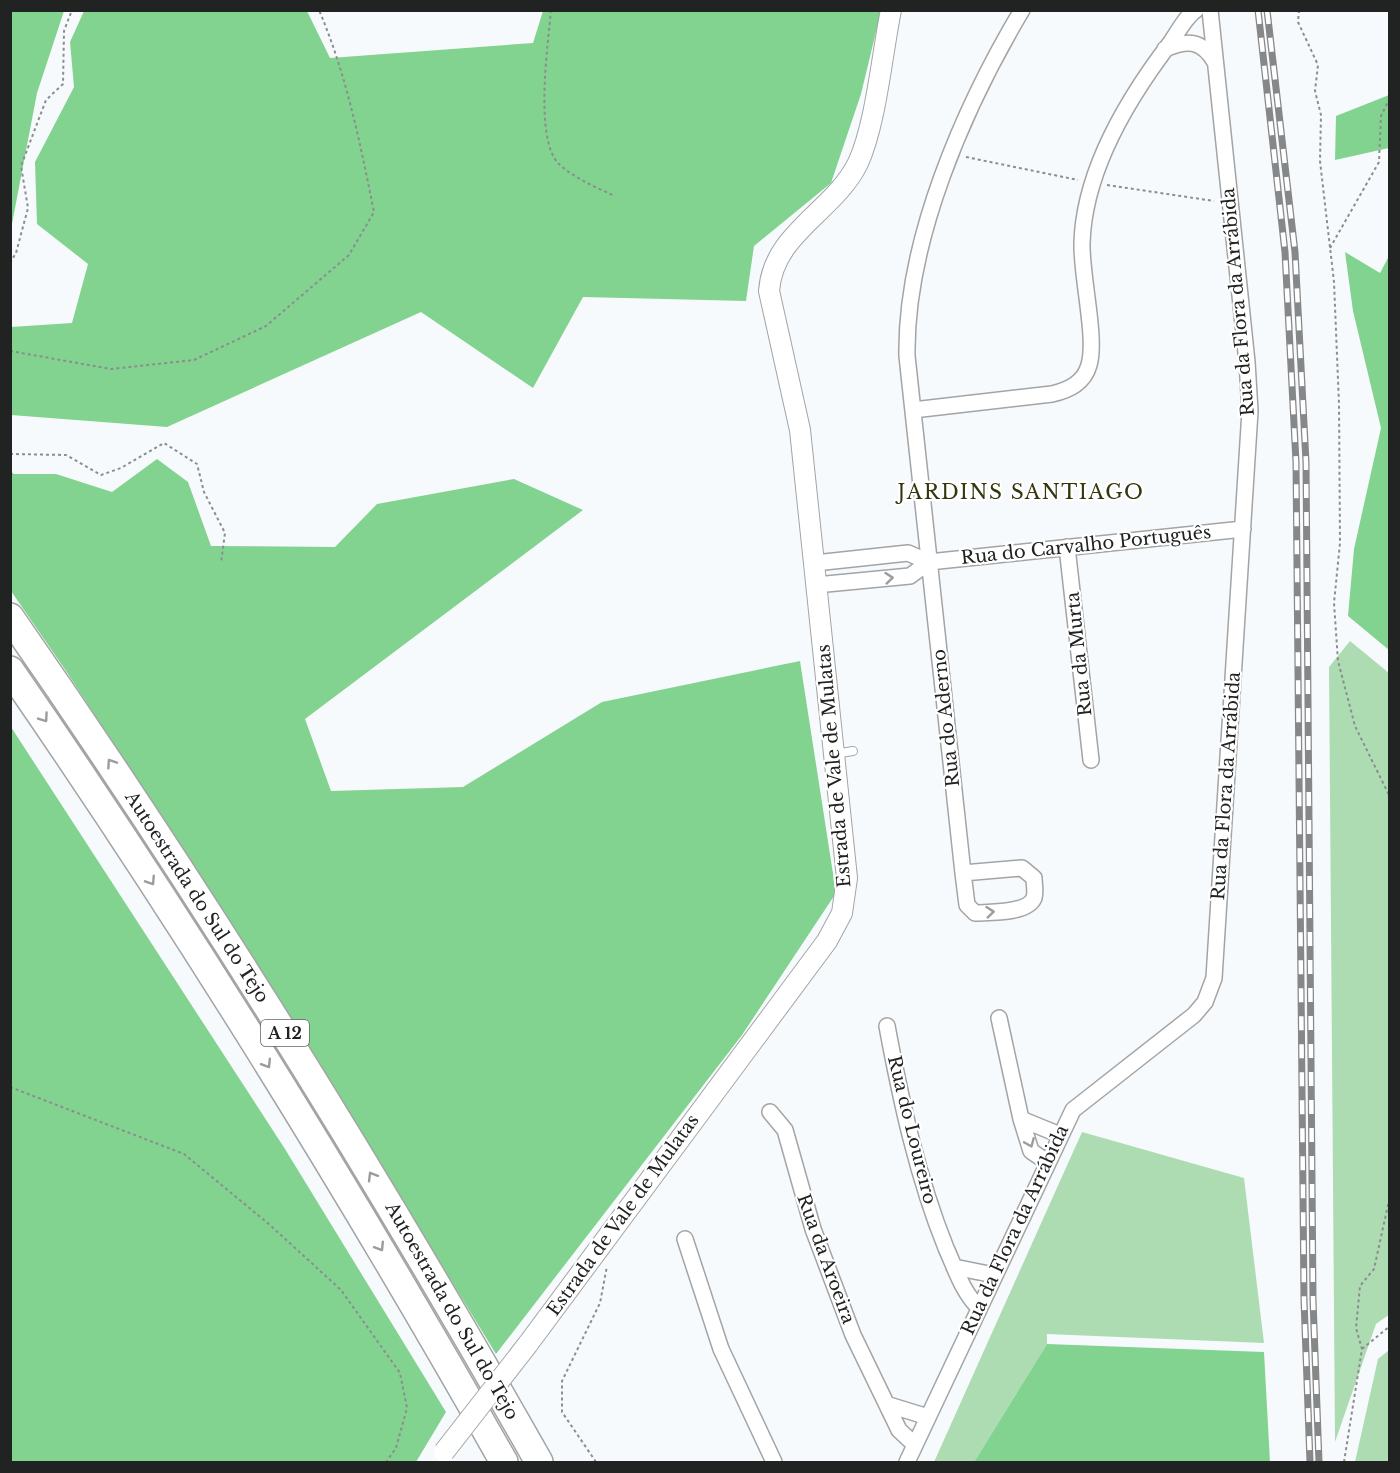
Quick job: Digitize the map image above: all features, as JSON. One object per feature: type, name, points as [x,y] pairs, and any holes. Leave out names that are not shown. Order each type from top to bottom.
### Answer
[{"type":"highway","name":"Autoestrada do Sul do Tejo","points":[[10,617],[131,794],[290,1041],[415,1247],[539,1462]]},
{"type":"highway","name":"Autoestrada do Sul do Tejo","points":[[10,670],[212,975],[411,1298],[504,1462]]},
{"type":"street","name":"Estrada de Vale de Mulatas","points":[[440,1457],[528,1344],[835,928],[846,897],[844,752],[816,585],[800,430],[772,311],[770,275],[785,246],[837,193],[857,164],[867,134],[891,10]]},
{"type":"street","name":"Rua do Aderno","points":[[963,873],[1024,868],[1034,878],[1035,896],[1023,908],[974,913],[967,905],[963,873],[929,562],[907,356],[909,306],[929,222],[952,152],[987,76],[1022,10]]},
{"type":"street","points":[[913,410],[1052,394],[1065,391],[1083,377],[1088,368],[1091,348],[1083,275],[1082,239],[1092,183],[1125,113],[1165,49],[1196,10]]},
{"type":"street","name":"Rua da Flora da Arrábida","points":[[907,1462],[1072,1110],[1194,1015],[1205,1002],[1212,985],[1250,387],[1210,10]]},
{"type":"street","points":[[1165,49],[1181,42],[1194,42],[1206,50],[1215,62]]},
{"type":"street","name":"Rua do Carvalho Português","points":[[816,585],[909,576],[929,562],[1242,529]]},
{"type":"street","name":"Rua da Murta","points":[[1067,547],[1091,760]]},
{"type":"street","name":"Rua do Carvalho Português","points":[[815,563],[908,553],[929,562]]},
{"type":"street","points":[[844,560],[846,582]]},
{"type":"street","points":[[999,1018],[1021,1119],[1031,1151],[1047,1162]]},
{"type":"street","name":"Rua do Loureiro","points":[[887,1026],[913,1150],[931,1208],[965,1294],[979,1308]]},
{"type":"street","name":"Rua da Aroeira","points":[[770,1112],[785,1130],[813,1229],[834,1289],[864,1359],[889,1405],[899,1430],[915,1446]]},
{"type":"street","points":[[1021,1119],[1060,1135]]},
{"type":"street","points":[[685,1239],[724,1356],[774,1462]]},
{"type":"street","points":[[954,1267],[994,1275]]},
{"type":"street","points":[[889,1405],[928,1417]]},
{"type":"path","points":[[10,262],[16,253],[28,208],[21,166],[46,100],[63,84],[64,31],[72,10]]},
{"type":"path","points":[[10,351],[111,369],[195,360],[266,326],[349,255],[374,212],[353,109],[336,50],[319,10]]},
{"type":"path","points":[[551,10],[543,125],[558,163],[597,188],[615,196]]},
{"type":"path","points":[[1299,10],[1298,22],[1318,65],[1315,92],[1322,115],[1320,161],[1330,249],[1339,404],[1340,543],[1334,603],[1338,661],[1355,726],[1389,797]]},
{"type":"path","points":[[1330,249],[1379,162],[1381,116],[1389,98]]},
{"type":"path","points":[[952,152],[971,159],[1092,183],[1230,204]]},
{"type":"path","points":[[10,454],[66,455],[101,475],[121,468],[164,443],[197,464],[204,492],[225,533],[221,563]]},
{"type":"path","points":[[10,1087],[184,1154],[270,1225],[341,1290],[400,1373],[407,1408],[396,1448],[386,1462]]},
{"type":"path","points":[[1344,1462],[1362,1349],[1356,1328],[1360,1286],[1374,1269],[1389,1196]]},
{"type":"path","points":[[596,1462],[562,1412],[562,1381],[600,1303],[607,1266],[608,1234]]},
{"type":"path","points":[[1362,1349],[1389,1326]]},
{"type":"green space","points":[[11,10],[64,11],[37,93],[11,229]]},
{"type":"green space","points":[[84,11],[307,11],[330,58],[533,43],[543,11],[881,11],[861,94],[831,183],[754,246],[746,301],[583,297],[533,388],[421,312],[167,427],[11,415],[11,327],[72,323],[88,264],[37,224],[35,162],[74,87],[70,42]]},
{"type":"green space","points":[[1389,95],[1389,148],[1335,160],[1336,116]]},
{"type":"green space","points":[[1345,252],[1380,273],[1389,256],[1389,650],[1348,616],[1354,549],[1381,428],[1353,311]]},
{"type":"green space","points":[[157,459],[188,482],[211,546],[335,547],[377,504],[514,479],[583,510],[305,719],[331,791],[463,787],[602,702],[800,661],[836,893],[742,1035],[496,1354],[255,960],[11,591],[10,471],[14,474],[56,474],[112,492]]},
{"type":"green space","points":[[1350,641],[1389,673],[1390,1314],[1376,1324],[1335,1442],[1329,667]]},
{"type":"green space","points":[[11,727],[285,1149],[446,1412],[416,1462],[11,1462]]},
{"type":"green space","points":[[1082,1132],[1244,1178],[1264,1343],[1047,1334],[1047,1344],[974,1462],[934,1462]]},
{"type":"green space","points":[[1047,1344],[1264,1352],[1270,1462],[974,1462]]},
{"type":"green space","points":[[1389,1350],[1389,1462],[1355,1462],[1378,1359]]},
{"type":"railway","points":[[1258,10],[1285,252],[1296,462],[1304,1300],[1310,1462]]},
{"type":"railway","points":[[1267,10],[1295,252],[1306,462],[1313,1300],[1319,1462]]},
{"type":"district","name":"JARDINS SANTIAGO","points":[[1021,492]]}]
